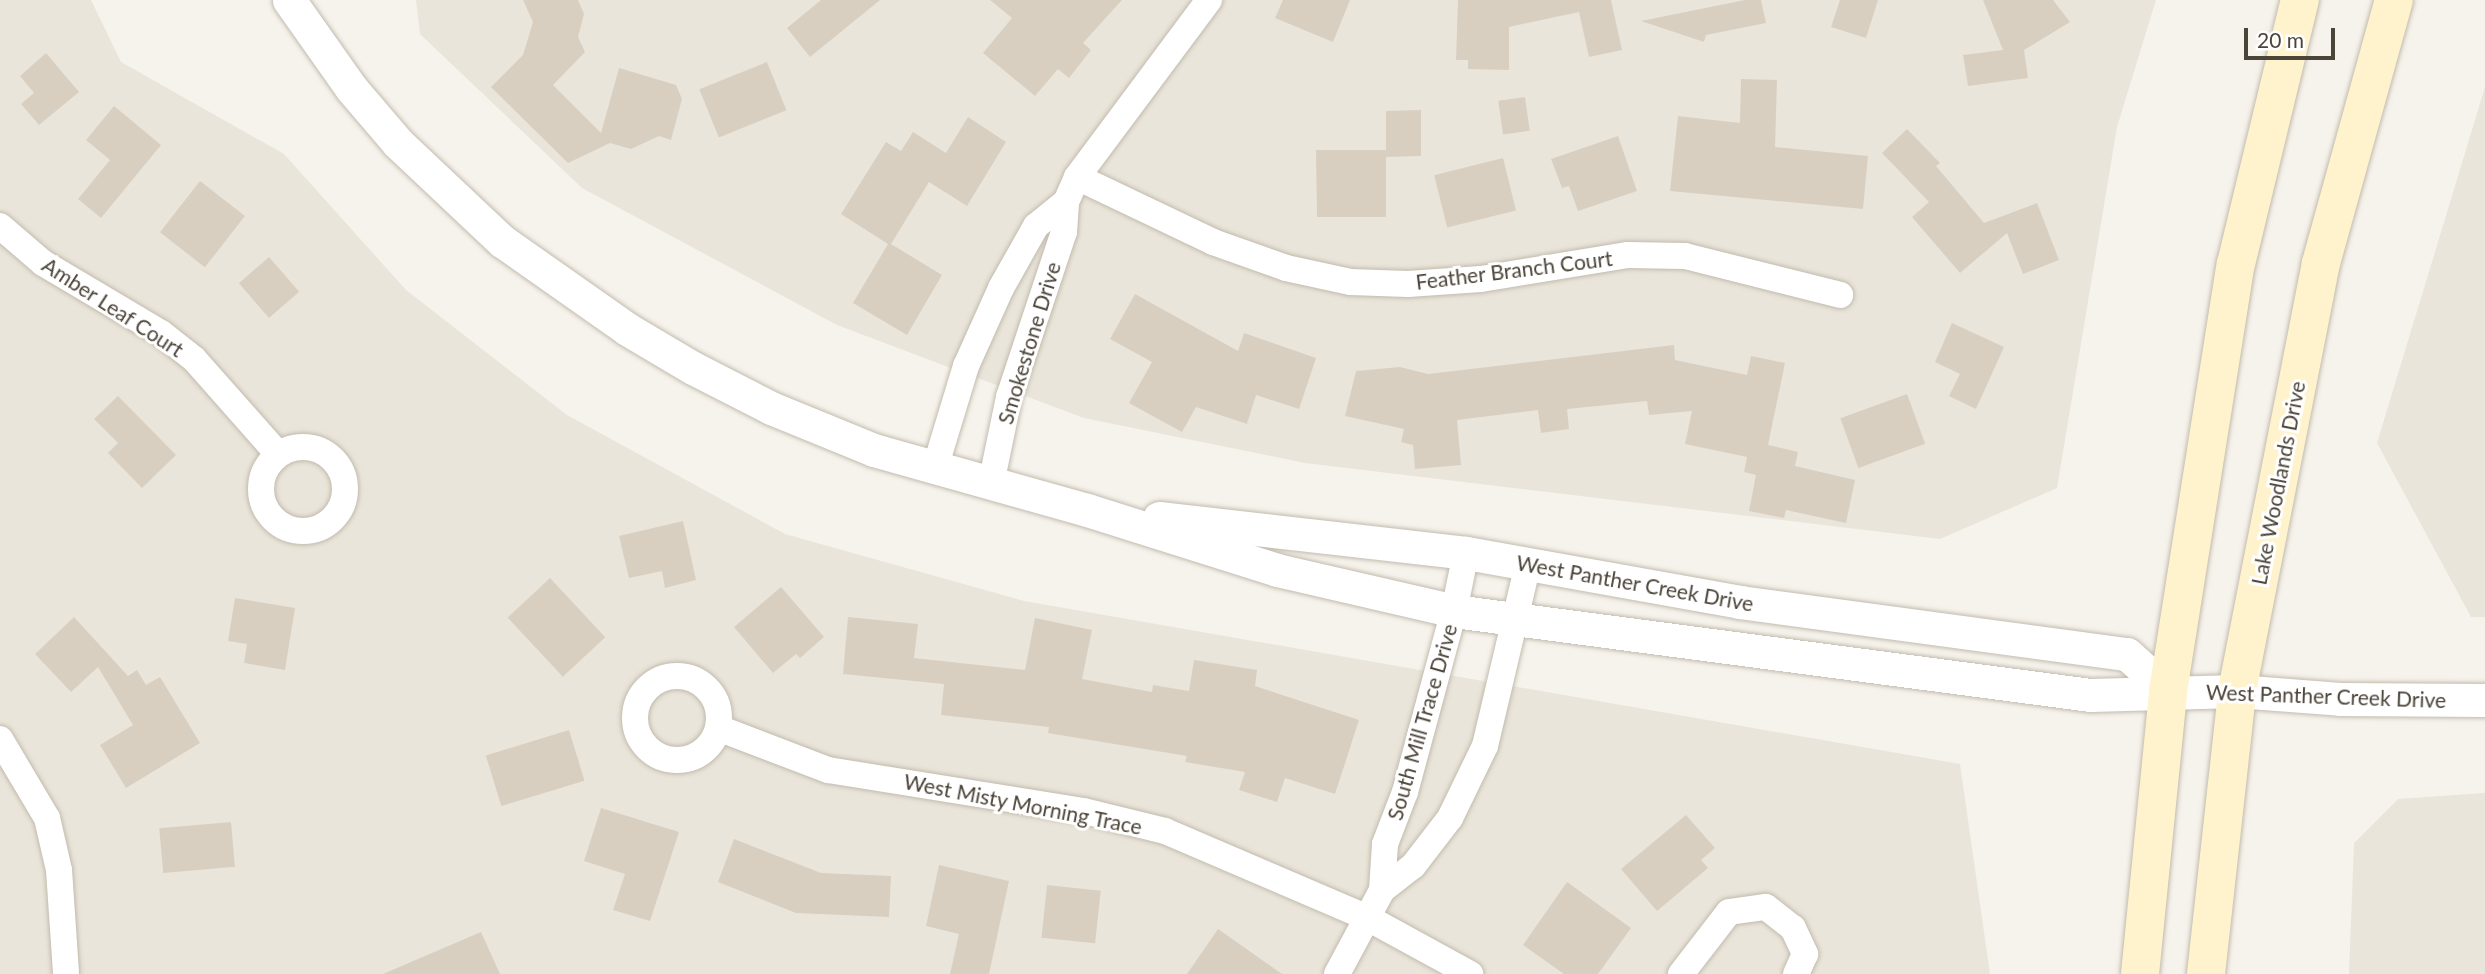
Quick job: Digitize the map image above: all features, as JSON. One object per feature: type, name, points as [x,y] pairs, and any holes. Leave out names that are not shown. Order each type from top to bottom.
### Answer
[{"type":"main road","points":[[2140,974],[2168,691],[2236,264],[2300,0]]},
{"type":"main road","name":"Lake Woodlands Drive","points":[[2206,974],[2237,691],[2321,263],[2394,0]]},
{"type":"street","name":"West Panther Creek Drive","points":[[289,0],[351,88],[398,143],[502,241],[561,284],[693,368],[771,408],[874,450],[1087,510],[1277,570],[1454,611],[2090,695],[2237,691],[2340,699],[2485,700]]},
{"type":"street","name":"Smokestone Drive","points":[[991,484],[1009,397],[1064,232],[1066,202],[1077,177],[1209,0]]},
{"type":"street","name":"Feather Branch Court","points":[[1077,177],[1213,242],[1286,268],[1350,282],[1408,285],[1480,279],[1628,255],[1674,256],[1756,271],[1840,295]]},
{"type":"street","name":"Smokestone Drive","points":[[935,468],[966,366],[1001,288],[1036,226],[1066,202]]},
{"type":"street","name":"Amber Leaf Court","points":[[0,226],[43,263],[161,333],[194,359],[278,454]]},
{"type":"street","name":"West Panther Creek Drive","points":[[1087,510],[1466,553],[1740,602],[2127,654],[2168,691]]},
{"type":"street","name":"South Mill Trace Drive","points":[[1382,890],[1385,844],[1405,792],[1454,611],[1466,553]]},
{"type":"street","name":"South Mill Trace Drive","points":[[1337,974],[1382,890],[1413,866],[1450,818],[1485,746],[1518,620],[1528,564]]},
{"type":"street","name":"West Misty Morning Trace","points":[[718,728],[828,770],[1084,811],[1166,831],[1366,917],[1470,974]]},
{"type":"street","points":[[0,739],[47,818],[59,870],[66,972]]},
{"type":"street","points":[[1681,974],[1729,912],[1766,907],[1793,928],[1804,954],[1796,974]]},
{"type":"shaded area","points":[[0,0],[91,0],[121,62],[284,154],[406,290],[567,415],[785,534],[1024,601],[1960,764],[1990,974],[0,974]]},
{"type":"shaded area","points":[[416,0],[2156,0],[2117,127],[2057,488],[1940,539],[1305,463],[1084,418],[837,325],[582,188],[420,34]]},
{"type":"shaded area","points":[[2485,87],[2485,617],[2471,617],[2377,443]]},
{"type":"shaded area","points":[[2485,793],[2485,974],[2349,974],[2354,843],[2398,799]]},
{"type":"building","points":[[523,0],[578,0],[584,14],[578,37],[585,52],[553,85],[601,133],[619,68],[676,85],[682,99],[671,140],[659,136],[631,149],[610,143],[568,163],[491,87],[523,55],[533,22]]},
{"type":"building","points":[[821,0],[880,0],[810,57],[787,28]]},
{"type":"building","points":[[990,0],[1122,0],[1083,43],[1091,50],[1069,78],[1058,69],[1035,96],[983,53],[1012,18]]},
{"type":"building","points":[[1283,0],[1350,0],[1333,42],[1275,18]]},
{"type":"building","points":[[1458,0],[1611,0],[1622,50],[1589,57],[1579,12],[1509,27],[1509,70],[1468,69],[1468,60],[1456,60]]},
{"type":"building","points":[[1745,0],[1761,0],[1766,23],[1706,35],[1704,42],[1641,21]]},
{"type":"building","points":[[1840,0],[1878,0],[1866,38],[1831,27]]},
{"type":"building","points":[[1983,0],[2053,0],[2070,22],[2024,50],[2028,78],[1968,86],[1963,55],[2003,50]]},
{"type":"building","points":[[46,53],[79,92],[39,125],[21,104],[34,93],[20,76]]},
{"type":"building","points":[[767,62],[786,110],[719,138],[699,89]]},
{"type":"building","points":[[1741,79],[1777,80],[1775,147],[1868,156],[1863,209],[1670,191],[1678,116],[1740,123]]},
{"type":"building","points":[[1525,97],[1530,131],[1503,134],[1498,101]]},
{"type":"building","points":[[114,106],[161,145],[101,218],[78,199],[110,160],[86,140]]},
{"type":"building","points":[[1421,110],[1421,156],[1386,157],[1386,217],[1317,217],[1316,150],[1386,150],[1386,111]]},
{"type":"building","points":[[968,117],[1006,142],[967,206],[929,182],[891,244],[942,275],[907,335],[853,303],[888,244],[841,214],[886,142],[901,151],[913,132],[946,153]]},
{"type":"building","points":[[1907,129],[1940,163],[1936,166],[1984,223],[2037,203],[2059,260],[2023,274],[2007,233],[1960,273],[1912,217],[1929,202],[1882,153]]},
{"type":"building","points":[[1618,136],[1637,191],[1578,211],[1569,186],[1562,188],[1551,159]]},
{"type":"building","points":[[1503,158],[1516,210],[1447,228],[1434,175]]},
{"type":"building","points":[[200,181],[245,216],[205,267],[160,232]]},
{"type":"building","points":[[269,257],[299,292],[269,318],[239,283]]},
{"type":"building","points":[[1135,294],[1238,351],[1244,333],[1316,358],[1299,409],[1256,395],[1247,424],[1196,407],[1182,432],[1129,403],[1152,362],[1110,339]]},
{"type":"building","points":[[1952,323],[2004,347],[1976,409],[1949,396],[1960,374],[1935,362]]},
{"type":"building","points":[[1674,345],[1675,360],[1747,375],[1751,356],[1785,363],[1768,445],[1798,452],[1795,466],[1855,480],[1846,523],[1786,510],[1784,518],[1749,511],[1756,475],[1744,472],[1747,457],[1685,444],[1692,411],[1649,415],[1647,401],[1567,409],[1569,429],[1541,433],[1538,410],[1457,420],[1461,465],[1415,469],[1413,445],[1401,442],[1404,429],[1345,416],[1356,371],[1400,367],[1428,374]]},
{"type":"building","points":[[1907,394],[1925,444],[1858,468],[1840,418]]},
{"type":"building","points":[[118,396],[176,455],[142,488],[108,453],[118,443],[94,419]]},
{"type":"building","points":[[683,521],[696,580],[665,588],[662,571],[629,578],[619,536]]},
{"type":"building","points":[[550,578],[605,637],[563,677],[508,618]]},
{"type":"building","points":[[781,587],[824,637],[800,658],[796,654],[773,673],[734,627]]},
{"type":"building","points":[[235,598],[295,608],[285,670],[244,663],[247,644],[228,641]]},
{"type":"building","points":[[74,617],[128,676],[137,670],[146,685],[160,677],[200,743],[126,788],[100,745],[133,725],[98,667],[71,692],[35,654]]},
{"type":"building","points":[[848,617],[918,624],[914,658],[1025,670],[1035,618],[1092,630],[1082,679],[1152,692],[1153,685],[1189,691],[1194,660],[1257,670],[1255,686],[1359,720],[1335,794],[1285,778],[1277,802],[1239,790],[1245,772],[1185,762],[1187,756],[1048,733],[1049,727],[941,715],[944,684],[843,674]]},
{"type":"building","points":[[569,730],[584,781],[501,806],[486,755]]},
{"type":"building","points":[[601,808],[679,832],[650,921],[613,910],[625,874],[584,861]]},
{"type":"building","points":[[1686,815],[1715,848],[1701,860],[1708,868],[1657,911],[1621,869]]},
{"type":"building","points":[[231,822],[235,867],[163,873],[159,828]]},
{"type":"building","points":[[734,839],[821,873],[891,876],[889,917],[796,913],[718,882]]},
{"type":"building","points":[[939,865],[1009,881],[989,974],[950,974],[959,934],[926,926]]},
{"type":"building","points":[[1567,882],[1631,928],[1598,974],[1564,974],[1523,945]]},
{"type":"building","points":[[1047,885],[1101,891],[1095,943],[1041,938]]},
{"type":"building","points":[[1218,929],[1282,974],[1187,974]]},
{"type":"building","points":[[481,932],[500,974],[383,974]]}]
